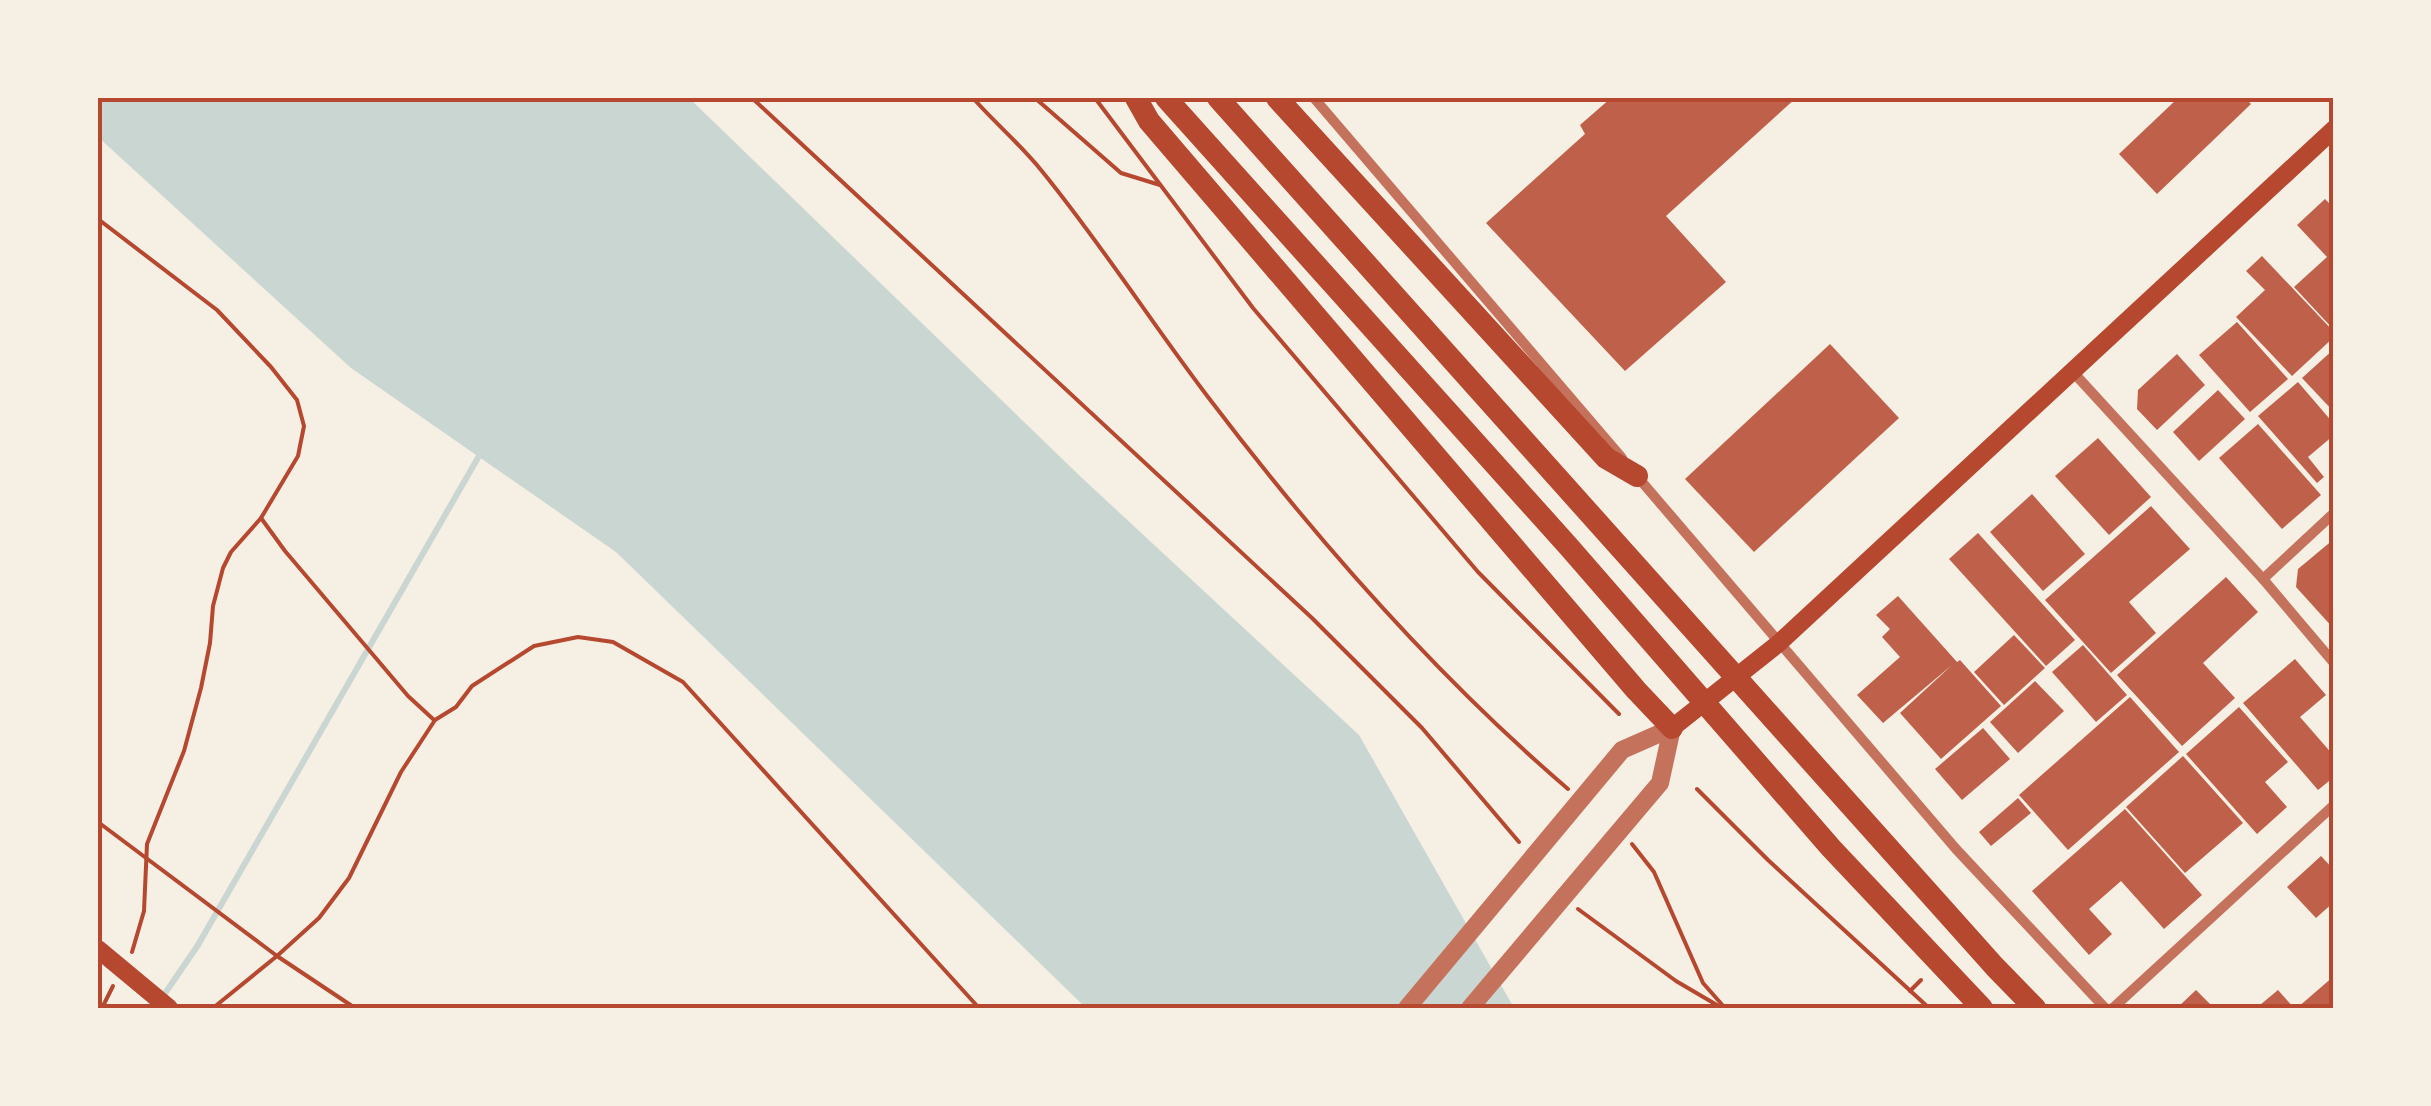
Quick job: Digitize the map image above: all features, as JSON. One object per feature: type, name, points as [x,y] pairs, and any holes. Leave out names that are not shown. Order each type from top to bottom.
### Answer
[{"type":"highway","points":[[1136,98],[1200,181],[1672,728]]},
{"type":"highway","points":[[1166,98],[1569,547],[1832,848],[1982,1008]]},
{"type":"highway","points":[[1218,98],[2035,1008]]},
{"type":"highway","points":[[1277,98],[1606,458],[1637,476]]},
{"type":"main road","points":[[1672,728],[1779,643],[2334,129]]},
{"type":"main road","points":[[98,950],[169,1008]]},
{"type":"street","points":[[1314,98],[1956,848],[2109,1008],[2334,806]]},
{"type":"street","points":[[1325,109],[1336,98]]},
{"type":"street","points":[[2074,372],[2263,579],[2334,663]]},
{"type":"street","points":[[2263,579],[2334,513]]},
{"type":"street","points":[[1407,1008],[1622,750],[1672,728]]},
{"type":"street","points":[[1470,1008],[1660,783],[1672,728]]},
{"type":"path","points":[[752,98],[1312,618],[1422,728],[1522,846]]},
{"type":"path","points":[[973,98],[1040,168],[1208,398],[1313,528],[1409,636],[1516,744],[1580,799]]},
{"type":"path","points":[[1035,98],[1121,173],[1160,185]]},
{"type":"path","points":[[1094,98],[1253,308],[1496,591],[1619,714]]},
{"type":"path","points":[[98,220],[218,310],[297,400],[304,426],[298,456],[261,518],[231,552],[223,568],[201,688],[184,751],[147,844],[144,911],[126,964]]},
{"type":"path","points":[[261,518],[408,696],[435,720]]},
{"type":"path","points":[[213,1008],[319,918],[349,878],[401,772],[435,720],[456,707],[472,686],[534,646],[578,638],[613,642],[683,682],[980,1008]]},
{"type":"path","points":[[1697,790],[1929,1008]]},
{"type":"path","points":[[98,822],[277,956],[355,1008]]},
{"type":"path","points":[[1621,834],[1654,872],[1703,982],[1724,1008]]},
{"type":"path","points":[[1570,900],[1583,914],[1676,982],[1724,1008]]},
{"type":"path","points":[[102,1008],[118,978]]},
{"type":"path","points":[[1910,991],[1921,980]]},
{"type":"shaded area","points":[[98,98],[689,98],[1082,478],[1359,735],[1514,1008],[1086,1008],[616,552],[351,368],[98,137]]},
{"type":"building","points":[[1611,98],[1796,98],[1666,216],[1726,282],[1625,371],[1486,223],[1585,134],[1580,125]]},
{"type":"building","points":[[2178,98],[2245,98],[2251,104],[2157,194],[2119,154]]},
{"type":"building","points":[[2325,199],[2334,208],[2334,330],[2294,287],[2327,257],[2297,225]]},
{"type":"building","points":[[2262,256],[2334,332],[2334,337],[2292,376],[2236,317],[2265,290],[2246,271]]},
{"type":"building","points":[[2237,322],[2288,379],[2250,412],[2199,355]]},
{"type":"building","points":[[1830,344],[1899,418],[1754,552],[1685,479]]},
{"type":"building","points":[[2334,349],[2334,412],[2302,378]]},
{"type":"building","points":[[2177,354],[2205,385],[2157,430],[2137,409],[2138,390]]},
{"type":"building","points":[[2298,382],[2334,424],[2334,435],[2308,457],[2324,477],[2317,483],[2258,416]]},
{"type":"building","points":[[2218,390],[2245,419],[2199,461],[2173,432]]},
{"type":"building","points":[[2258,424],[2321,495],[2282,529],[2219,458]]},
{"type":"building","points":[[2098,438],[2151,497],[2109,535],[2055,476]]},
{"type":"building","points":[[2032,494],[2085,554],[2043,591],[1990,532]]},
{"type":"building","points":[[2151,506],[2190,549],[2129,602],[2156,633],[2111,673],[2045,600]]},
{"type":"building","points":[[1978,533],[2075,640],[2046,666],[1949,559]]},
{"type":"building","points":[[2334,539],[2334,629],[2296,587],[2298,569]]},
{"type":"building","points":[[2226,577],[2258,612],[2203,663],[2235,698],[2182,746],[2117,675]]},
{"type":"building","points":[[1898,596],[2001,706],[1941,759],[1900,713],[1952,665],[1883,723],[1857,695],[1900,657],[1882,637],[1890,629],[1876,615]]},
{"type":"building","points":[[2014,635],[2045,668],[2004,705],[1974,672]]},
{"type":"building","points":[[2083,645],[2127,695],[2096,722],[2052,672]]},
{"type":"building","points":[[2295,659],[2326,695],[2300,717],[2334,756],[2334,777],[2318,790],[2243,703]]},
{"type":"building","points":[[2035,681],[2064,711],[2018,753],[1990,722]]},
{"type":"building","points":[[2130,697],[2179,752],[2068,850],[2019,795]]},
{"type":"building","points":[[2239,707],[2288,762],[2265,782],[2287,807],[2257,834],[2186,754]]},
{"type":"building","points":[[1983,728],[2010,759],[1962,800],[1935,769]]},
{"type":"building","points":[[2183,756],[2243,823],[2185,873],[2126,807]]},
{"type":"building","points":[[2018,798],[2031,813],[1991,846],[1979,832]]},
{"type":"building","points":[[2125,809],[2202,895],[2164,929],[2121,881],[2089,909],[2112,934],[2089,955],[2032,891]]},
{"type":"building","points":[[2321,856],[2334,870],[2334,902],[2316,918],[2287,887]]},
{"type":"building","points":[[2334,976],[2334,1008],[2297,1008]]},
{"type":"building","points":[[2196,990],[2214,1008],[2177,1008]]},
{"type":"building","points":[[2278,990],[2294,1008],[2260,1005]]},
{"type":"waterway","points":[[155,1008],[198,945],[483,449]]}]
